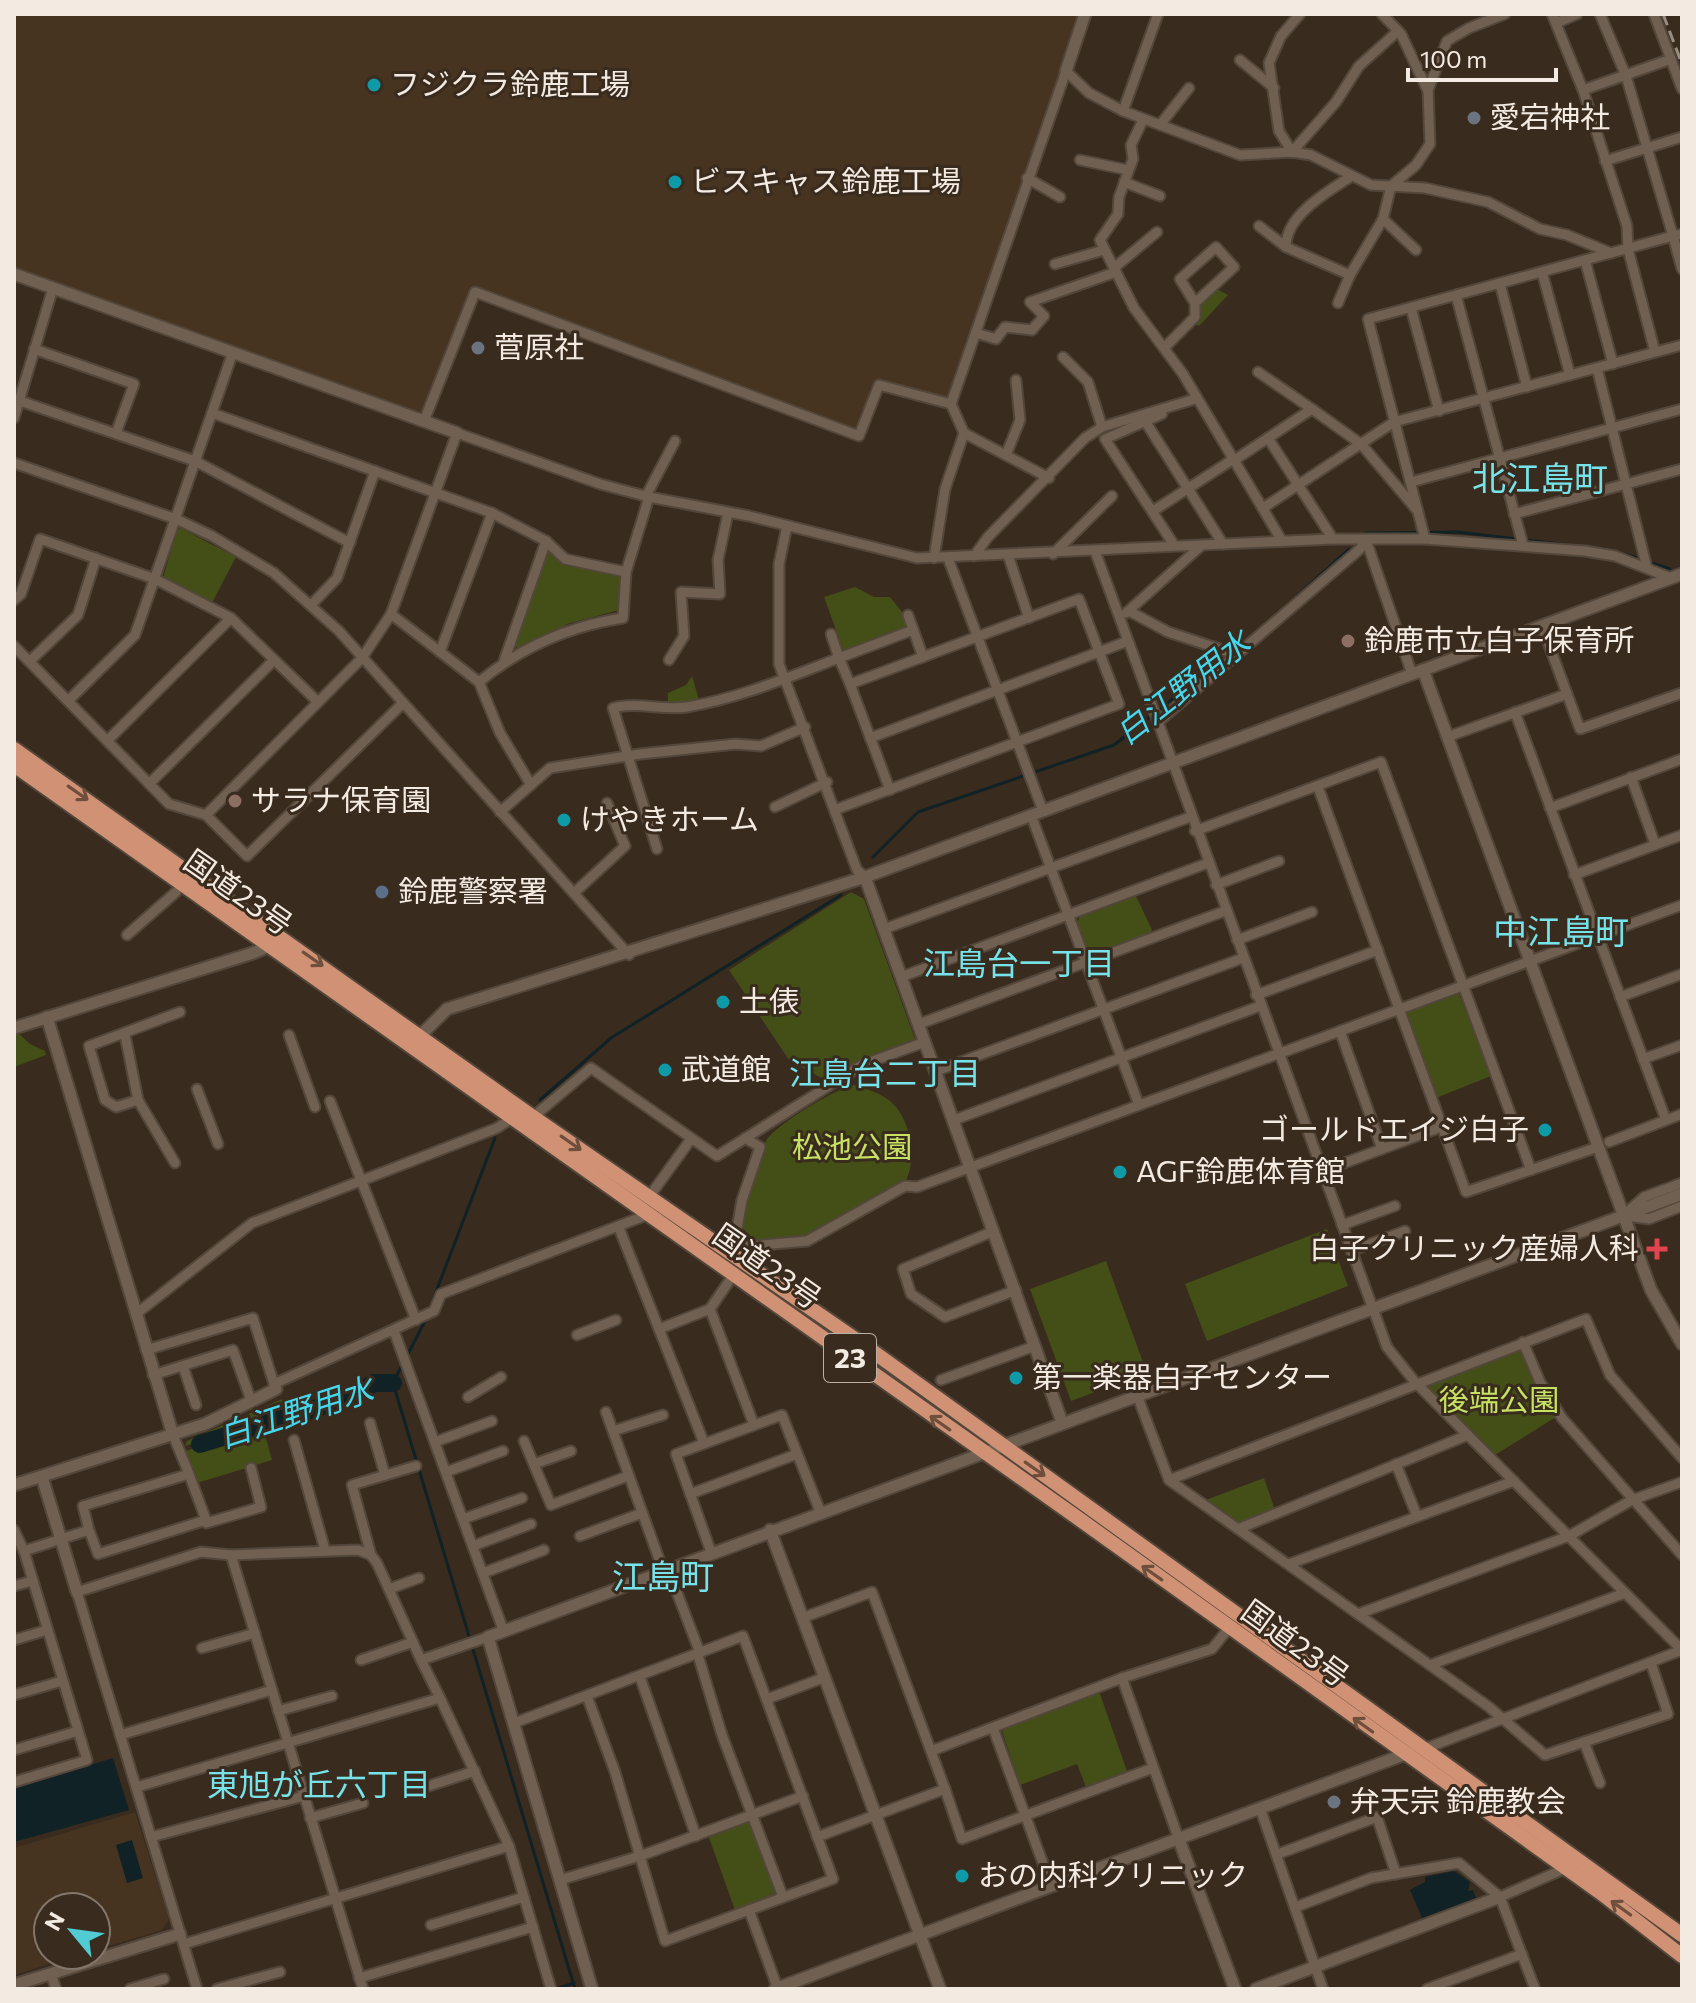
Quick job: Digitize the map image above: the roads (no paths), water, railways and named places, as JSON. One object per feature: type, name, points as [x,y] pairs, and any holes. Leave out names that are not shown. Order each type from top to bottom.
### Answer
[{"type":"highway","name":"国道23号","points":[[14,749],[421,1034],[533,1117],[868,1348],[1682,1935]]},
{"type":"highway","name":"国道23号","points":[[14,765],[267,947],[734,1274],[1682,1956]]},
{"type":"street","points":[[1049,478],[964,433],[951,404],[1085,14]]},
{"type":"street","points":[[1123,111],[1158,14]]},
{"type":"street","points":[[1382,14],[1398,31],[1428,90]]},
{"type":"street","points":[[1338,303],[1350,275],[1383,219],[1391,186],[1416,165],[1430,144],[1430,77],[1453,36],[1505,14]]},
{"type":"street","points":[[1577,14],[1554,19],[1583,90],[1627,226],[1628,249],[1655,352]]},
{"type":"street","points":[[1600,14],[1626,76],[1677,235],[1682,269]]},
{"type":"street","points":[[1654,14],[1682,89]]},
{"type":"street","points":[[1292,152],[1279,131],[1269,63],[1281,36],[1298,15]]},
{"type":"street","points":[[1292,152],[1336,102],[1359,66],[1398,31]]},
{"type":"street","points":[[1583,90],[1671,59]]},
{"type":"street","points":[[1240,60],[1274,88]]},
{"type":"street","points":[[1066,71],[1089,93],[1123,111],[1240,155],[1292,152],[1311,155],[1371,185],[1425,188],[1488,202],[1540,229],[1567,235],[1611,253]]},
{"type":"street","points":[[1160,125],[1189,88]]},
{"type":"street","points":[[1143,120],[1131,145],[1133,159],[1124,182],[1118,214],[1100,240],[1134,308],[1165,347],[1282,541]]},
{"type":"street","points":[[1605,161],[1682,137]]},
{"type":"street","points":[[1080,160],[1128,170]]},
{"type":"street","points":[[1286,247],[1286,236],[1303,212],[1352,176]]},
{"type":"street","points":[[1027,178],[1060,197]]},
{"type":"street","points":[[1124,182],[1160,196]]},
{"type":"street","points":[[1383,219],[1416,250]]},
{"type":"street","points":[[1259,226],[1286,247],[1350,275]]},
{"type":"street","points":[[976,333],[996,339],[1005,327],[1032,330],[1044,316],[1030,302],[1115,270],[1157,232]]},
{"type":"street","points":[[1424,534],[1368,319],[1677,235]]},
{"type":"street","points":[[1165,347],[1195,317],[1195,303],[1180,279],[1216,247],[1234,267],[1195,303]]},
{"type":"street","points":[[1055,264],[1104,250]]},
{"type":"street","points":[[1585,260],[1613,364]]},
{"type":"street","points":[[1542,272],[1570,375]]},
{"type":"street","points":[[14,274],[600,484],[787,526],[894,555],[948,558],[1053,554],[1174,545],[1366,540],[1424,534],[1585,551],[1647,564],[1678,578]]},
{"type":"street","points":[[1500,284],[1527,387]]},
{"type":"street","points":[[14,418],[53,288]]},
{"type":"street","points":[[424,421],[475,292],[859,436],[879,385],[951,404]]},
{"type":"street","points":[[1456,295],[1523,545]]},
{"type":"street","points":[[1411,308],[1439,411]]},
{"type":"street","points":[[1263,508],[1394,422],[1682,345]]},
{"type":"street","points":[[34,349],[134,384],[116,433]]},
{"type":"street","points":[[69,700],[135,635],[233,352]]},
{"type":"street","points":[[1063,357],[1088,382],[1102,427]]},
{"type":"street","points":[[1597,368],[1629,483],[1647,564]]},
{"type":"street","points":[[1258,372],[1361,444],[1418,511]]},
{"type":"street","points":[[1006,455],[1020,420],[1016,380]]},
{"type":"street","points":[[1174,545],[1105,439],[1195,399]]},
{"type":"street","points":[[20,401],[195,461],[350,543]]},
{"type":"street","points":[[974,556],[988,537],[1085,438],[1102,427],[1173,403],[1183,404]]},
{"type":"street","points":[[1153,511],[1312,409]]},
{"type":"street","points":[[1411,482],[1682,409]]},
{"type":"street","points":[[212,413],[492,513],[546,541],[565,559],[626,572]]},
{"type":"street","points":[[1145,421],[1223,544]]},
{"type":"street","points":[[206,815],[362,658],[391,614],[457,433]]},
{"type":"street","points":[[934,558],[945,489],[964,433]]},
{"type":"street","points":[[1268,438],[1333,539]]},
{"type":"street","points":[[479,682],[504,661],[568,629],[623,618],[626,572],[648,497],[675,441]]},
{"type":"street","points":[[14,463],[176,519],[245,553],[312,604],[629,955]]},
{"type":"street","points":[[1514,514],[1682,469]]},
{"type":"street","points":[[312,604],[337,578],[375,471]]},
{"type":"street","points":[[1053,554],[1112,496]]},
{"type":"street","points":[[440,652],[492,513]]},
{"type":"street","points":[[669,660],[684,636],[681,592],[720,594],[718,560],[728,513]]},
{"type":"street","points":[[787,526],[779,564],[779,664],[827,782],[857,870],[865,877],[1062,1422]]},
{"type":"street","points":[[16,594],[40,539],[155,579],[231,618],[318,702]]},
{"type":"street","points":[[1156,717],[1360,549],[1366,540]]},
{"type":"street","points":[[1366,540],[1417,672],[1447,737],[1529,961],[1603,1145],[1651,1290],[1682,1344]]},
{"type":"street","points":[[504,661],[546,541]]},
{"type":"street","points":[[1120,618],[1202,545]]},
{"type":"street","points":[[749,1910],[777,1989],[1682,1650],[1415,1382],[1387,1347],[1195,831],[1095,551]]},
{"type":"street","points":[[1008,555],[1029,618]]},
{"type":"street","points":[[30,661],[78,615],[96,558]]},
{"type":"street","points":[[948,558],[1032,780],[1050,868],[1139,1105]]},
{"type":"street","points":[[410,1048],[447,1009],[629,955],[865,877],[1678,578]]},
{"type":"street","points":[[837,809],[1119,704],[1079,599],[850,684]]},
{"type":"street","points":[[1129,611],[1168,632],[1235,652]]},
{"type":"street","points":[[391,614],[479,682],[500,733],[531,785]]},
{"type":"street","points":[[908,615],[923,657]]},
{"type":"street","points":[[108,740],[231,618]]},
{"type":"street","points":[[1542,626],[1580,729],[1682,693]]},
{"type":"street","points":[[657,849],[613,708],[628,703],[681,708],[775,684],[913,630]]},
{"type":"street","points":[[831,634],[890,790]]},
{"type":"street","points":[[870,738],[1128,641]]},
{"type":"street","points":[[14,646],[169,804],[206,815],[247,856],[403,703]]},
{"type":"street","points":[[150,783],[274,660]]},
{"type":"street","points":[[1447,737],[1567,694]]},
{"type":"street","points":[[1515,712],[1666,1120]]},
{"type":"street","points":[[500,812],[550,768],[736,744],[761,746],[805,727]]},
{"type":"street","points":[[1550,808],[1682,759]]},
{"type":"street","points":[[1195,831],[1381,762],[1531,1170]]},
{"type":"street","points":[[1631,777],[1655,844]]},
{"type":"street","points":[[775,807],[827,782]]},
{"type":"street","points":[[1318,787],[1466,1192],[1682,1114]]},
{"type":"street","points":[[574,893],[625,846],[607,803]]},
{"type":"street","points":[[884,929],[1190,817]]},
{"type":"street","points":[[1574,875],[1682,835]]},
{"type":"street","points":[[1216,885],[1279,861]]},
{"type":"street","points":[[901,977],[1208,863]]},
{"type":"street","points":[[127,935],[176,892]]},
{"type":"street","points":[[745,1138],[760,1147],[742,1200],[736,1234],[752,1246],[807,1241],[905,1186],[917,1187],[971,1168],[1682,905]]},
{"type":"street","points":[[919,1024],[1225,911]]},
{"type":"street","points":[[1237,940],[1312,912]]},
{"type":"street","points":[[14,1028],[267,947],[276,933]]},
{"type":"street","points":[[1256,995],[1378,950]]},
{"type":"street","points":[[936,1071],[1243,958]]},
{"type":"street","points":[[1620,997],[1682,974]]},
{"type":"street","points":[[954,1120],[1260,1006]]},
{"type":"street","points":[[138,1100],[116,1107],[105,1100],[89,1046],[180,1012]]},
{"type":"street","points":[[47,1017],[153,1375],[207,1524]]},
{"type":"street","points":[[1340,1031],[1382,1149]]},
{"type":"street","points":[[125,1035],[138,1100],[175,1163]]},
{"type":"street","points":[[289,1035],[315,1107]]},
{"type":"street","points":[[533,1117],[591,1068],[717,1156],[862,1065],[925,1042]]},
{"type":"street","points":[[1643,1059],[1682,1045]]},
{"type":"street","points":[[197,1089],[218,1144]]},
{"type":"street","points":[[330,1101],[419,1319]]},
{"type":"street","points":[[136,1314],[252,1223],[497,1128],[511,1119]]},
{"type":"street","points":[[1323,1171],[1441,1127]]},
{"type":"street","points":[[649,1197],[691,1139]]},
{"type":"street","points":[[1624,1215],[1644,1197],[1682,1183]]},
{"type":"street","points":[[421,1660],[504,1632],[820,1511],[1682,1194]]},
{"type":"street","points":[[1342,1225],[1395,1206]]},
{"type":"street","points":[[1624,1215],[1649,1219],[1682,1206]]},
{"type":"street","points":[[14,1485],[173,1435],[419,1319],[434,1311],[441,1294],[647,1215]]},
{"type":"street","points":[[619,1228],[704,1443]]},
{"type":"street","points":[[994,1231],[903,1269],[911,1294],[945,1317],[1016,1290]]},
{"type":"street","points":[[1351,1251],[1405,1231]]},
{"type":"street","points":[[659,1329],[710,1309],[734,1274]]},
{"type":"street","points":[[710,1309],[754,1425]]},
{"type":"street","points":[[146,1350],[253,1318],[275,1386]]},
{"type":"street","points":[[1169,1480],[1323,1423],[1415,1382],[1586,1319],[1610,1375],[1682,1458]]},
{"type":"street","points":[[577,1335],[616,1320]]},
{"type":"street","points":[[394,1331],[504,1632]]},
{"type":"street","points":[[1523,1342],[1562,1418],[1682,1555]]},
{"type":"street","points":[[941,1380],[1035,1346]]},
{"type":"street","points":[[153,1375],[233,1350],[251,1400]]},
{"type":"street","points":[[183,1366],[196,1405]]},
{"type":"street","points":[[468,1397],[501,1377]]},
{"type":"street","points":[[1137,1395],[1169,1480],[1430,1665],[1503,1719],[1545,1755],[1668,1714],[1651,1663]]},
{"type":"street","points":[[606,1412],[642,1513],[699,1654],[722,1735],[783,1897]]},
{"type":"street","points":[[613,1431],[663,1415]]},
{"type":"street","points":[[711,1552],[676,1454],[704,1443],[782,1415],[820,1511]]},
{"type":"street","points":[[435,1442],[492,1421]]},
{"type":"street","points":[[370,1423],[385,1475]]},
{"type":"street","points":[[1238,1529],[1468,1435]]},
{"type":"street","points":[[294,1440],[325,1550]]},
{"type":"street","points":[[524,1441],[551,1505],[628,1476]]},
{"type":"street","points":[[446,1472],[503,1451]]},
{"type":"street","points":[[534,1464],[571,1451]]},
{"type":"street","points":[[690,1494],[797,1454]]},
{"type":"street","points":[[1396,1464],[1417,1516]]},
{"type":"street","points":[[416,1466],[352,1485],[371,1555],[509,1846],[551,1989]]},
{"type":"street","points":[[189,1474],[83,1506],[98,1554],[261,1507],[251,1468]]},
{"type":"street","points":[[42,1477],[197,1989]]},
{"type":"street","points":[[1289,1564],[1514,1481]]},
{"type":"street","points":[[1358,1614],[1569,1536],[1632,1500],[1682,1482]]},
{"type":"street","points":[[463,1519],[522,1498]]},
{"type":"street","points":[[580,1536],[642,1513]]},
{"type":"street","points":[[473,1546],[531,1524]]},
{"type":"street","points":[[14,1530],[24,1551],[87,1760],[14,1782]]},
{"type":"street","points":[[24,1551],[89,1530]]},
{"type":"street","points":[[770,1530],[940,1989]]},
{"type":"street","points":[[77,1592],[201,1552],[231,1555],[358,1550],[371,1555]]},
{"type":"street","points":[[483,1573],[544,1550]]},
{"type":"street","points":[[231,1555],[363,1989]]},
{"type":"street","points":[[389,1589],[419,1578]]},
{"type":"street","points":[[14,1586],[32,1581]]},
{"type":"street","points":[[802,1618],[872,1592],[962,1839],[1153,1768]]},
{"type":"street","points":[[1430,1665],[1625,1593]]},
{"type":"street","points":[[931,1751],[1122,1678],[1212,1649],[1229,1628]]},
{"type":"street","points":[[14,1640],[47,1630]]},
{"type":"street","points":[[202,1648],[255,1633]]},
{"type":"street","points":[[514,1723],[743,1636],[833,1879],[665,1941],[587,1696]]},
{"type":"street","points":[[485,1638],[514,1723],[592,1989]]},
{"type":"street","points":[[361,1660],[413,1642]]},
{"type":"street","points":[[640,1677],[696,1836]]},
{"type":"street","points":[[767,1699],[823,1678]]},
{"type":"street","points":[[1122,1678],[1235,1989]]},
{"type":"street","points":[[14,1695],[62,1681]]},
{"type":"street","points":[[120,1735],[272,1690]]},
{"type":"street","points":[[278,1711],[332,1696]]},
{"type":"street","points":[[137,1787],[440,1698]]},
{"type":"street","points":[[993,1728],[1051,1885]]},
{"type":"street","points":[[14,1750],[78,1731]]},
{"type":"street","points":[[1584,1742],[1600,1783]]},
{"type":"street","points":[[413,1791],[475,1771]]},
{"type":"street","points":[[817,1837],[945,1789]]},
{"type":"street","points":[[151,1837],[304,1796]]},
{"type":"street","points":[[560,1880],[640,1856],[803,1796]]},
{"type":"street","points":[[310,1818],[363,1803]]},
{"type":"street","points":[[1260,1808],[1323,1989]]},
{"type":"street","points":[[1278,1854],[1377,1817],[1396,1874]]},
{"type":"street","points":[[14,1985],[335,1899],[509,1846]]},
{"type":"street","points":[[1296,1907],[1371,1878],[1459,1863],[1500,1897],[1535,1989]]},
{"type":"street","points":[[1256,1989],[1500,1897],[1564,1869]]},
{"type":"street","points":[[431,1925],[524,1897]]},
{"type":"street","points":[[359,1978],[533,1927]]},
{"type":"street","points":[[1427,1989],[1522,1954]]},
{"type":"street","points":[[217,1989],[280,1972]]},
{"type":"street","points":[[51,1974],[56,1989]]},
{"type":"street","points":[[130,1989],[164,1979]]},
{"type":"waterway","points":[[1365,533],[1457,532],[1605,549],[1642,559]]},
{"type":"waterway","name":"白江野用水","points":[[1277,614],[1349,549]]},
{"type":"waterway","points":[[1649,562],[1670,569]]},
{"type":"waterway","name":"白江野用水","points":[[1234,650],[1262,627]]},
{"type":"waterway","name":"白江野用水","points":[[873,857],[918,812],[1114,745],[1229,655]]},
{"type":"waterway","points":[[540,1100],[611,1038],[841,895]]},
{"type":"waterway","points":[[429,1310],[495,1138]]},
{"type":"waterway","points":[[407,1356],[427,1317]]},
{"type":"waterway","points":[[403,1363],[393,1383],[575,1989]]},
{"type":"waterway","name":"白江野用水","points":[[200,1444],[343,1400],[374,1383],[393,1383]]},
{"type":"waterway","points":[[559,1988],[574,1983]]},
{"type":"railway","points":[[1663,14],[1682,64]]},
{"type":"place","name":"フジクラ鈴鹿工場","points":[[374,85]]},
{"type":"place","name":"愛宕神社","points":[[1474,118]]},
{"type":"place","name":"ビスキャス鈴鹿工場","points":[[675,182]]},
{"type":"place","name":"菅原社","points":[[478,348]]},
{"type":"place","name":"鈴鹿市立白子保育所","points":[[1348,641]]},
{"type":"place","name":"サラナ保育園","points":[[235,801]]},
{"type":"place","name":"けやきホーム","points":[[564,820]]},
{"type":"place","name":"鈴鹿警察署","points":[[382,892]]},
{"type":"place","name":"土俵","points":[[723,1002]]},
{"type":"place","name":"武道館","points":[[665,1070]]},
{"type":"place","name":"ゴールドエイジ白子","points":[[1545,1130]]},
{"type":"place","name":"AGF鈴鹿体育館","points":[[1120,1172]]},
{"type":"place","name":"白子クリニック産婦人科","points":[[1657,1249]]},
{"type":"place","name":"第一楽器白子センター","points":[[1016,1378]]},
{"type":"place","name":"弁天宗 鈴鹿教会","points":[[1334,1802]]},
{"type":"place","name":"おの内科クリニック","points":[[962,1876]]},
{"type":"district","name":"北江島町","points":[[1540,479]]},
{"type":"district","name":"中江島町","points":[[1561,932]]},
{"type":"district","name":"江島台一丁目","points":[[1019,964]]},
{"type":"district","name":"江島台二丁目","points":[[885,1074]]},
{"type":"district","name":"江島町","points":[[663,1577]]},
{"type":"district","name":"東旭が丘六丁目","points":[[319,1785]]},
{"type":"park label","name":"松池公園","points":[[852,1148]]},
{"type":"park label","name":"後端公園","points":[[1499,1401]]}]
